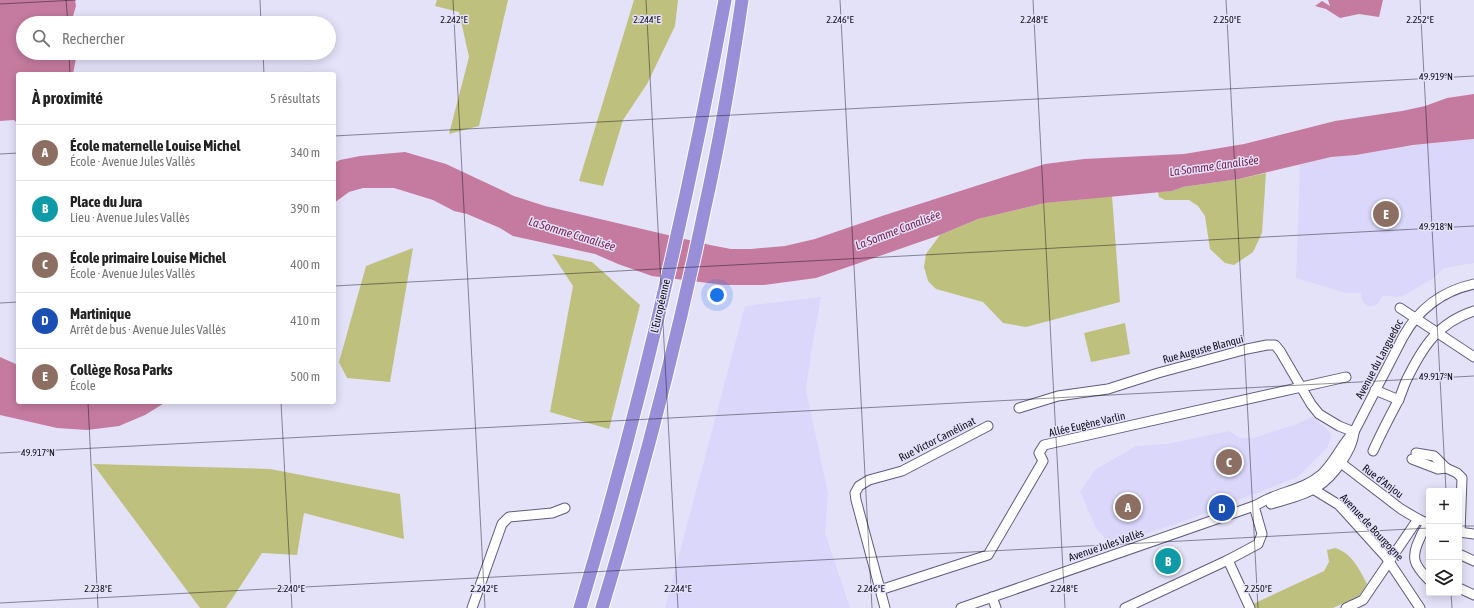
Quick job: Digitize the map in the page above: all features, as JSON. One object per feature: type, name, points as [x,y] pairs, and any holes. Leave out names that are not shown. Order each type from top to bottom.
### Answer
[{"type":"highway","name":"L'Européenne","points":[[580,608],[659,313],[684,201],[725,0]]},
{"type":"highway","name":"L'Européenne","points":[[602,608],[632,503],[680,318],[706,206],[742,0]]},
{"type":"street","name":"Avenue du Languedoc","points":[[1323,478],[1338,461],[1348,438],[1354,432],[1407,329],[1437,298],[1462,287],[1474,284]]},
{"type":"street","points":[[1400,308],[1474,358]]},
{"type":"street","name":"Rue d'Anjou","points":[[1373,451],[1386,422],[1399,400],[1406,382],[1425,346],[1436,332],[1447,323],[1474,311]]},
{"type":"street","name":"Rue Auguste Blanqui","points":[[1019,408],[1058,396],[1108,389],[1165,371],[1267,345],[1275,345],[1280,350],[1311,404],[1319,414],[1339,426],[1354,432]]},
{"type":"street","name":"Allée Eugène Varlin","points":[[880,590],[988,555],[1043,461],[1039,453],[1044,445],[1346,377]]},
{"type":"street","points":[[1375,390],[1399,400]]},
{"type":"street","name":"Rue Victor Camélinat","points":[[885,608],[855,493],[859,486],[869,480],[902,471],[988,426]]},
{"type":"street","points":[[1414,456],[1434,456],[1446,468],[1457,473],[1462,478],[1460,524]]},
{"type":"street","name":"Rue d'Anjou","points":[[1338,461],[1401,509],[1427,524]]},
{"type":"street","name":"Avenue Jules Vallès","points":[[1257,505],[1271,504],[1313,489],[1323,478]]},
{"type":"street","name":"Avenue Jules Vallès","points":[[961,608],[1257,505],[1267,499],[1323,478]]},
{"type":"street","name":"Avenue de Bourgogne","points":[[1313,489],[1339,505],[1390,562],[1420,608]]},
{"type":"street","points":[[1125,608],[1228,560],[1258,544],[1262,534],[1257,505]]},
{"type":"street","points":[[472,608],[502,524],[509,518],[552,513],[565,508]]},
{"type":"street","points":[[1346,608],[1363,600],[1418,519]]},
{"type":"street","points":[[1426,527],[1413,554],[1414,560],[1420,571],[1426,577]]},
{"type":"street","points":[[1462,532],[1474,534]]},
{"type":"street","points":[[1462,555],[1474,561]]},
{"type":"street","points":[[1228,560],[1250,608]]},
{"type":"street","points":[[1462,589],[1474,595]]},
{"type":"street","points":[[992,597],[996,608]]},
{"type":"shaded area","points":[[1474,139],[1474,263],[1444,268],[1432,279],[1401,297],[1384,296],[1381,297],[1378,304],[1373,306],[1368,306],[1364,303],[1361,298],[1361,293],[1346,293],[1296,278],[1300,165],[1331,157]]},
{"type":"shaded area","points":[[821,297],[806,390],[828,493],[825,533],[850,608],[665,608],[745,306]]},
{"type":"shaded area","points":[[1313,417],[1332,434],[1327,448],[1298,477],[1179,523],[1111,545],[1096,528],[1080,491],[1095,470],[1136,446],[1167,444],[1229,431],[1240,438],[1253,438],[1294,425]]},
{"type":"green space","points":[[437,0],[508,0],[479,126],[449,134],[469,57],[459,12],[435,6]]},
{"type":"green space","points":[[634,0],[678,0],[675,26],[647,84],[623,120],[603,186],[579,181]]},
{"type":"green space","points":[[1266,173],[1262,233],[1253,252],[1234,265],[1225,263],[1210,249],[1205,216],[1198,206],[1189,200],[1165,200],[1159,197],[1158,192],[1172,191],[1183,187],[1239,179]]},
{"type":"green space","points":[[1112,196],[1120,302],[1026,327],[1003,323],[983,302],[936,289],[928,281],[924,267],[926,254],[940,235],[978,219],[1045,203]]},
{"type":"green space","points":[[413,248],[390,382],[347,378],[339,362],[366,266]]},
{"type":"green space","points":[[552,254],[592,262],[640,305],[609,429],[550,412],[573,286]]},
{"type":"green space","points":[[1125,323],[1130,354],[1091,362],[1084,333]]},
{"type":"green space","points":[[93,464],[270,469],[400,494],[404,539],[304,513],[297,555],[262,553],[226,608],[200,608]]},
{"type":"green space","points":[[1335,548],[1341,550],[1351,558],[1367,584],[1359,596],[1333,608],[1255,608],[1253,604],[1324,571],[1329,562],[1327,550]]},
{"type":"water","points":[[0,0],[75,0],[76,6],[73,16],[16,16],[16,60],[76,60],[73,72],[16,72],[16,122],[14,120],[0,121]]},
{"type":"water","points":[[1328,0],[1383,0],[1379,17],[1359,14],[1340,18],[1326,9],[1315,6],[1322,1],[1330,6]]},
{"type":"water","name":"La Somme Canalisée","points":[[1474,94],[1474,139],[1413,145],[1356,155],[1331,157],[1239,179],[1183,187],[1172,191],[1045,203],[978,219],[940,235],[816,278],[764,285],[724,285],[652,276],[595,254],[513,236],[500,228],[467,214],[454,211],[433,200],[394,188],[363,188],[349,192],[336,202],[336,162],[360,156],[405,152],[446,164],[514,196],[545,206],[731,249],[785,246],[815,239],[1045,164],[1084,159],[1184,154],[1244,144],[1335,121],[1402,111],[1425,106],[1447,98]]},
{"type":"water","points":[[0,357],[16,364],[16,404],[163,404],[145,415],[119,426],[87,430],[57,428],[0,415]]},
{"type":"place","name":"Collège Rosa Parks","points":[[1386,214]]},
{"type":"place","name":"École primaire Louise Michel","points":[[1229,462]]},
{"type":"place","name":"École maternelle Louise Michel","points":[[1128,507]]},
{"type":"place","name":"Martinique","points":[[1222,508]]},
{"type":"place","name":"Place du Jura","points":[[1168,561]]}]
